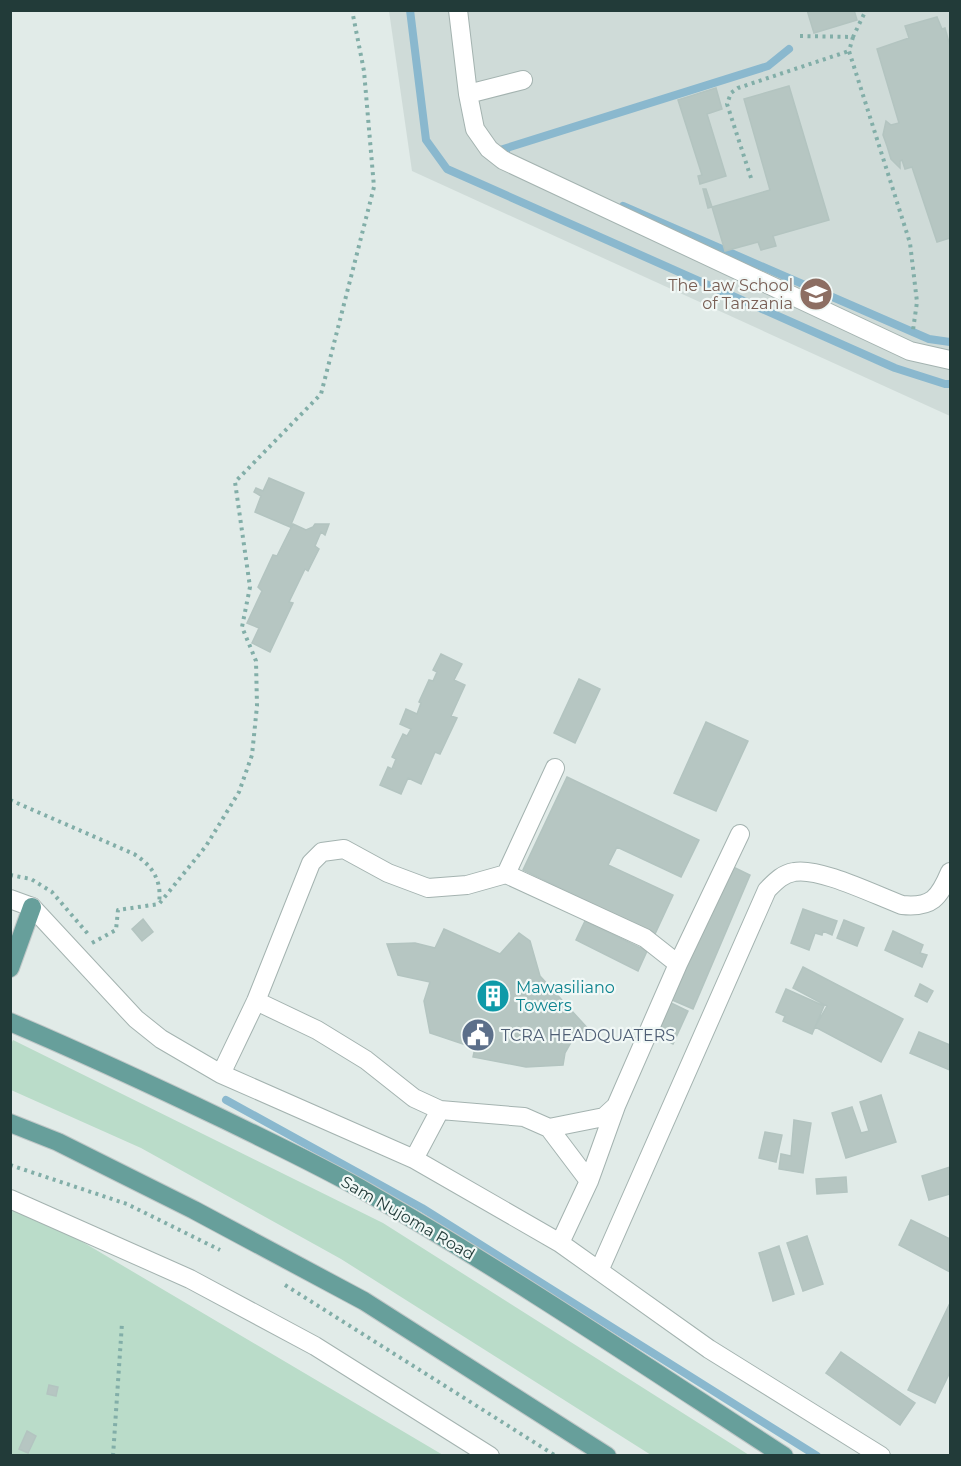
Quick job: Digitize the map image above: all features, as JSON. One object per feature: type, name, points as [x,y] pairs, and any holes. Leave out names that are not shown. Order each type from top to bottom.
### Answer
[{"type":"main road","points":[[10,968],[32,907]]},
{"type":"main road","name":"Sam Nujoma Road","points":[[10,1022],[77,1050],[203,1109],[368,1193],[472,1255],[784,1455]]},
{"type":"main road","points":[[10,1124],[58,1142],[194,1210],[364,1301],[607,1455]]},
{"type":"street","points":[[458,10],[468,94],[475,129],[489,149],[503,160],[910,351],[951,360]]},
{"type":"street","points":[[468,94],[523,80]]},
{"type":"street","points":[[506,874],[555,768]]},
{"type":"street","points":[[560,1244],[589,1181],[616,1106],[678,964],[740,834]]},
{"type":"street","points":[[221,1074],[256,1001],[311,863],[322,852],[337,849],[350,850],[388,873],[428,888],[467,885],[506,874],[645,938],[678,964]]},
{"type":"street","points":[[599,1271],[767,890],[781,876],[793,872],[812,871],[902,905],[917,906],[931,902],[942,892],[951,872]]},
{"type":"street","points":[[10,899],[32,907],[136,1019],[161,1039],[221,1074],[414,1159],[560,1244],[710,1349],[881,1455]]},
{"type":"street","points":[[256,1001],[317,1030],[366,1060],[414,1098],[440,1110],[524,1117],[549,1128],[589,1181]]},
{"type":"street","points":[[549,1128],[604,1117],[616,1106]]},
{"type":"street","points":[[414,1159],[440,1110]]},
{"type":"street","points":[[10,1199],[211,1291],[315,1347],[490,1455]]},
{"type":"path","points":[[77,953],[116,930],[118,910],[159,904],[206,846],[239,792],[252,755],[257,706],[256,661],[242,627],[250,587],[235,482],[321,394],[374,187],[364,71],[352,10]]},
{"type":"path","points":[[866,10],[849,51],[910,243],[917,302],[910,351]]},
{"type":"path","points":[[800,36],[853,38]]},
{"type":"path","points":[[751,178],[727,104],[731,93],[738,88],[849,51]]},
{"type":"path","points":[[10,800],[134,854],[145,861],[158,880],[159,904]]},
{"type":"path","points":[[10,1165],[127,1204],[221,1251]]},
{"type":"path","points":[[280,1281],[556,1455]]},
{"type":"path","points":[[113,1455],[122,1323]]},
{"type":"shaded area","name":"The Law School of Tanzania","points":[[389,11],[950,11],[950,416],[412,171]]},
{"type":"green space","points":[[13,1040],[383,1223],[749,1455],[651,1455],[341,1259],[141,1148],[11,1090],[10,1046]]},
{"type":"green space","points":[[10,1208],[59,1228],[443,1455],[11,1455]]},
{"type":"building","points":[[807,10],[854,10],[857,20],[814,33]]},
{"type":"building","points":[[937,17],[942,29],[945,28],[950,46],[950,238],[937,242],[912,167],[905,169],[902,160],[900,168],[891,159],[883,135],[886,121],[891,125],[899,123],[877,49],[909,38],[905,26]]},
{"type":"building","points":[[789,86],[829,220],[773,236],[776,246],[761,250],[758,242],[725,251],[712,207],[770,190],[744,99]]},
{"type":"building","points":[[716,88],[722,109],[707,114],[726,176],[700,184],[698,176],[702,175],[678,100]]},
{"type":"building","points":[[703,189],[706,189],[712,207],[708,208]]},
{"type":"building","points":[[269,478],[304,493],[290,527],[255,512],[261,496],[254,492],[256,488],[263,491]]},
{"type":"building","points":[[293,524],[306,530],[315,524],[329,524],[325,535],[321,532],[315,546],[319,549],[308,571],[305,569],[289,602],[293,603],[270,652],[252,643],[259,628],[247,623],[262,591],[258,587],[273,555],[277,556]]},
{"type":"building","points":[[441,654],[462,664],[454,680],[465,685],[451,716],[457,718],[440,754],[435,752],[421,784],[408,778],[401,794],[380,785],[388,767],[392,769],[396,759],[392,757],[403,734],[407,736],[411,729],[400,724],[406,709],[417,714],[421,703],[419,702],[429,680],[433,681],[437,672],[433,670]]},
{"type":"building","points":[[579,679],[600,689],[575,743],[554,733]]},
{"type":"building","points":[[706,722],[748,741],[716,811],[674,793]]},
{"type":"building","points":[[567,777],[699,840],[681,877],[617,847],[608,865],[673,895],[655,934],[523,870]]},
{"type":"building","points":[[727,864],[750,875],[693,1009],[670,999]]},
{"type":"building","points":[[803,909],[837,921],[832,935],[823,931],[822,935],[815,933],[809,950],[791,943]]},
{"type":"building","points":[[143,919],[153,932],[142,941],[132,929]]},
{"type":"building","points":[[844,920],[864,928],[857,946],[837,938]]},
{"type":"building","points":[[585,921],[647,951],[638,971],[576,940]]},
{"type":"building","name":"Mawasiliano Towers","points":[[444,929],[500,954],[519,933],[530,941],[540,976],[591,1032],[573,1039],[565,1053],[563,1065],[526,1067],[473,1057],[475,1048],[430,1033],[424,1001],[430,982],[398,975],[387,944],[415,943],[435,948]]},
{"type":"building","points":[[893,931],[923,945],[920,953],[927,955],[922,967],[885,950]]},
{"type":"building","points":[[803,967],[903,1019],[881,1062],[815,1027],[827,1006],[793,988]]},
{"type":"building","points":[[920,984],[933,991],[927,1002],[915,996]]},
{"type":"building","points":[[786,989],[824,1006],[812,1034],[783,1021],[785,1016],[776,1012]]},
{"type":"building","points":[[669,1002],[688,1011],[673,1044],[654,1035]]},
{"type":"building","points":[[919,1032],[950,1045],[950,1070],[910,1053]]},
{"type":"building","points":[[881,1095],[896,1142],[846,1158],[832,1113],[852,1107],[861,1133],[869,1131],[860,1102]]},
{"type":"building","points":[[794,1120],[811,1123],[803,1173],[779,1169],[781,1154],[791,1156]]},
{"type":"building","points":[[765,1132],[782,1135],[776,1162],[759,1158]]},
{"type":"building","points":[[950,1167],[950,1194],[929,1200],[922,1176]]},
{"type":"building","points":[[846,1177],[847,1192],[817,1194],[816,1179]]},
{"type":"building","points":[[911,1220],[950,1239],[950,1272],[899,1245]]},
{"type":"building","points":[[807,1236],[823,1284],[803,1291],[787,1243]]},
{"type":"building","points":[[779,1246],[794,1294],[773,1301],[759,1253]]},
{"type":"building","points":[[950,1303],[950,1372],[935,1403],[908,1390]]},
{"type":"building","points":[[841,1352],[915,1403],[900,1425],[826,1373]]},
{"type":"building","points":[[49,1385],[58,1387],[56,1396],[47,1394]]},
{"type":"building","points":[[27,1431],[36,1436],[28,1453],[19,1449]]},
{"type":"waterway","points":[[410,10],[426,140],[447,169],[895,368],[950,384]]},
{"type":"waterway","points":[[506,152],[500,150],[768,66],[789,49]]},
{"type":"waterway","points":[[623,206],[929,339],[950,342]]},
{"type":"waterway","points":[[226,1100],[422,1208],[817,1456]]},
{"type":"place","name":"The Law School of Tanzania","points":[[816,294]]},
{"type":"place","name":"Mawasiliano Towers","points":[[493,996]]},
{"type":"place","name":"TCRA HEADQUATERS","points":[[478,1035]]}]
